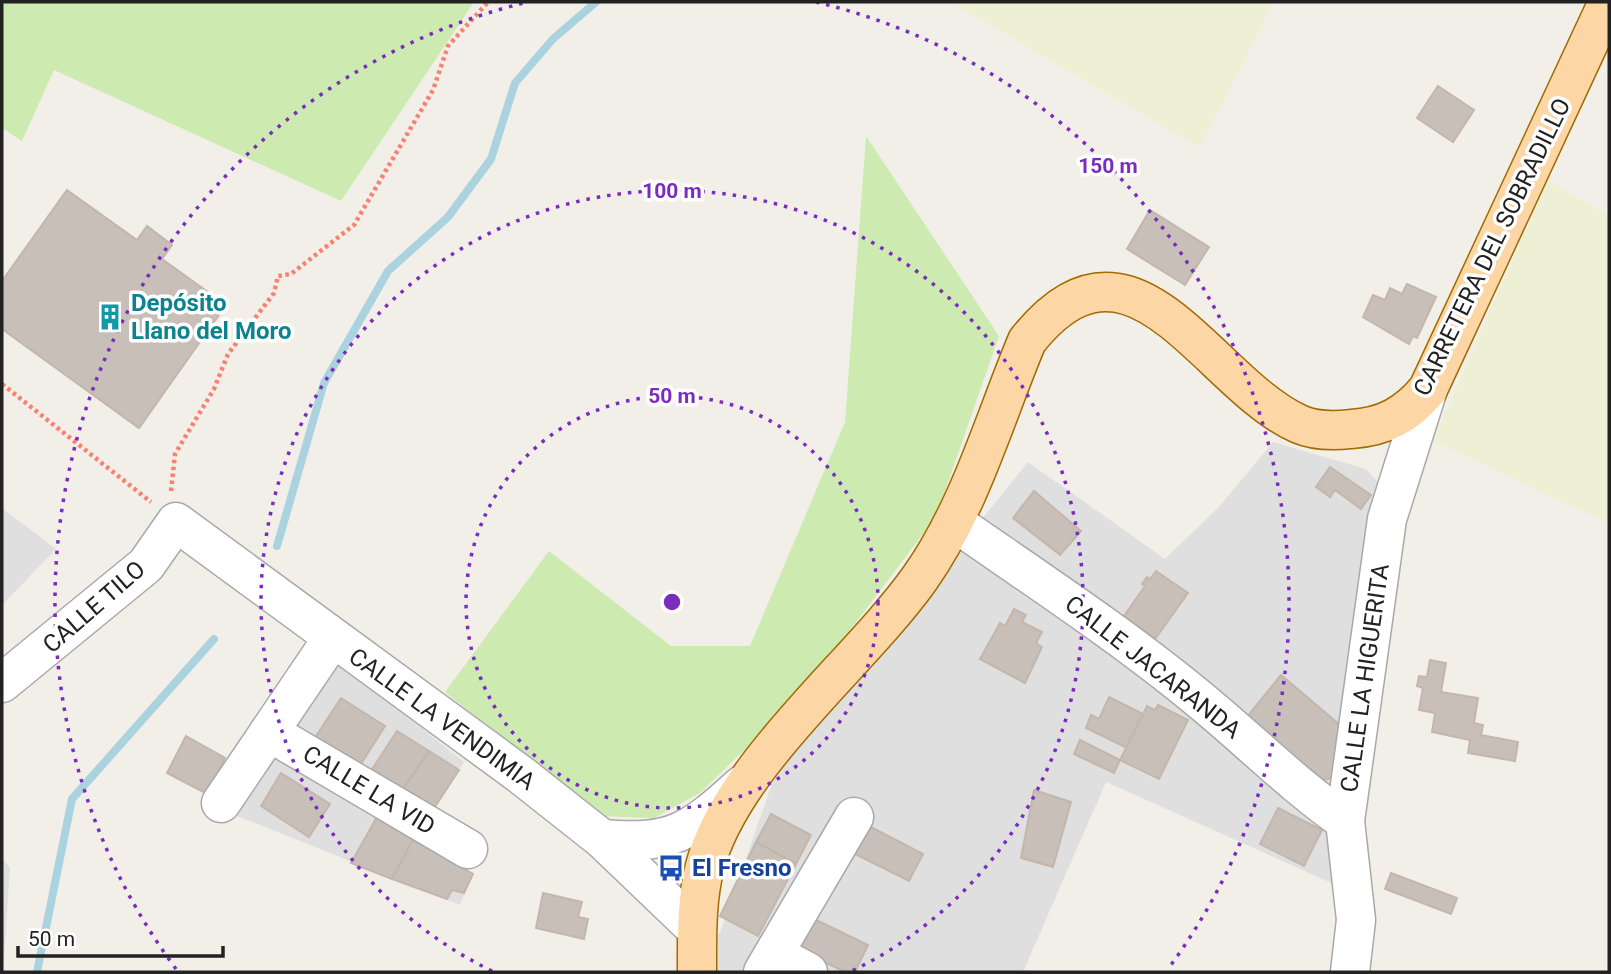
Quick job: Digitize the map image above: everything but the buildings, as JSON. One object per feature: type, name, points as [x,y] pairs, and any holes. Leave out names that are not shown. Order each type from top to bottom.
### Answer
[{"type":"main road","name":"CARRETERA DEL SOBRADILLO","points":[[697,972],[696,929],[706,864],[747,781],[919,578],[954,522],[1027,341],[1047,315],[1069,300],[1113,292],[1133,296],[1185,329],[1261,401],[1300,425],[1329,431],[1376,426],[1393,420],[1414,406],[1428,389],[1608,2]]},
{"type":"street","name":"CALLE LA HIGUERITA","points":[[1350,972],[1356,920],[1345,821],[1387,519],[1428,389]]},
{"type":"street","name":"CALLE LA VENDIMIA","points":[[176,522],[520,775],[602,839],[696,929]]},
{"type":"street","name":"CALLE TILO","points":[[2,683],[146,565],[176,522]]},
{"type":"street","name":"CALLE JACARANDA","points":[[954,522],[1095,620],[1205,704],[1307,794],[1345,821]]},
{"type":"street","points":[[221,803],[332,639]]},
{"type":"street","name":"CALLE LA VID","points":[[269,732],[468,849]]},
{"type":"street","points":[[602,839],[636,842],[668,838],[694,826],[747,781]]},
{"type":"street","points":[[807,972],[769,963],[854,817]]},
{"type":"path","points":[[176,522],[170,487],[175,454],[214,389],[228,354],[274,293],[278,276],[291,274],[354,225],[433,90],[448,46],[488,2]]},
{"type":"path","points":[[2,384],[176,522]]},
{"type":"shaded area","points":[[1273,442],[1366,469],[1378,482],[1353,635],[1336,885],[1106,782],[1023,972],[683,972],[720,933],[775,775],[1028,462],[1165,559],[1218,508]]},
{"type":"shaded area","points":[[2,508],[56,549],[2,605]]},
{"type":"shaded area","points":[[325,666],[345,667],[464,762],[413,840],[473,874],[460,905],[232,814]]},
{"type":"shaded area","points":[[2,858],[10,868],[3,972],[2,972]]},
{"type":"green space","points":[[2,2],[474,2],[341,201],[54,70],[22,141],[2,128]]},
{"type":"green space","points":[[950,2],[1274,2],[1200,148]]},
{"type":"green space","points":[[866,136],[999,336],[936,517],[800,696],[700,793],[654,818],[598,816],[445,692],[549,551],[671,646],[750,646],[845,422]]},
{"type":"green space","points":[[1547,180],[1609,215],[1609,524],[1433,441]]},
{"type":"waterway","points":[[277,546],[324,383],[388,271],[448,217],[491,159],[515,83],[553,39],[596,2]]},
{"type":"waterway","points":[[37,972],[72,799],[214,639]]},
{"type":"place","name":"Depósito Llano del Moro","points":[[110,317]]},
{"type":"place","name":"El Fresno","points":[[671,868]]}]
